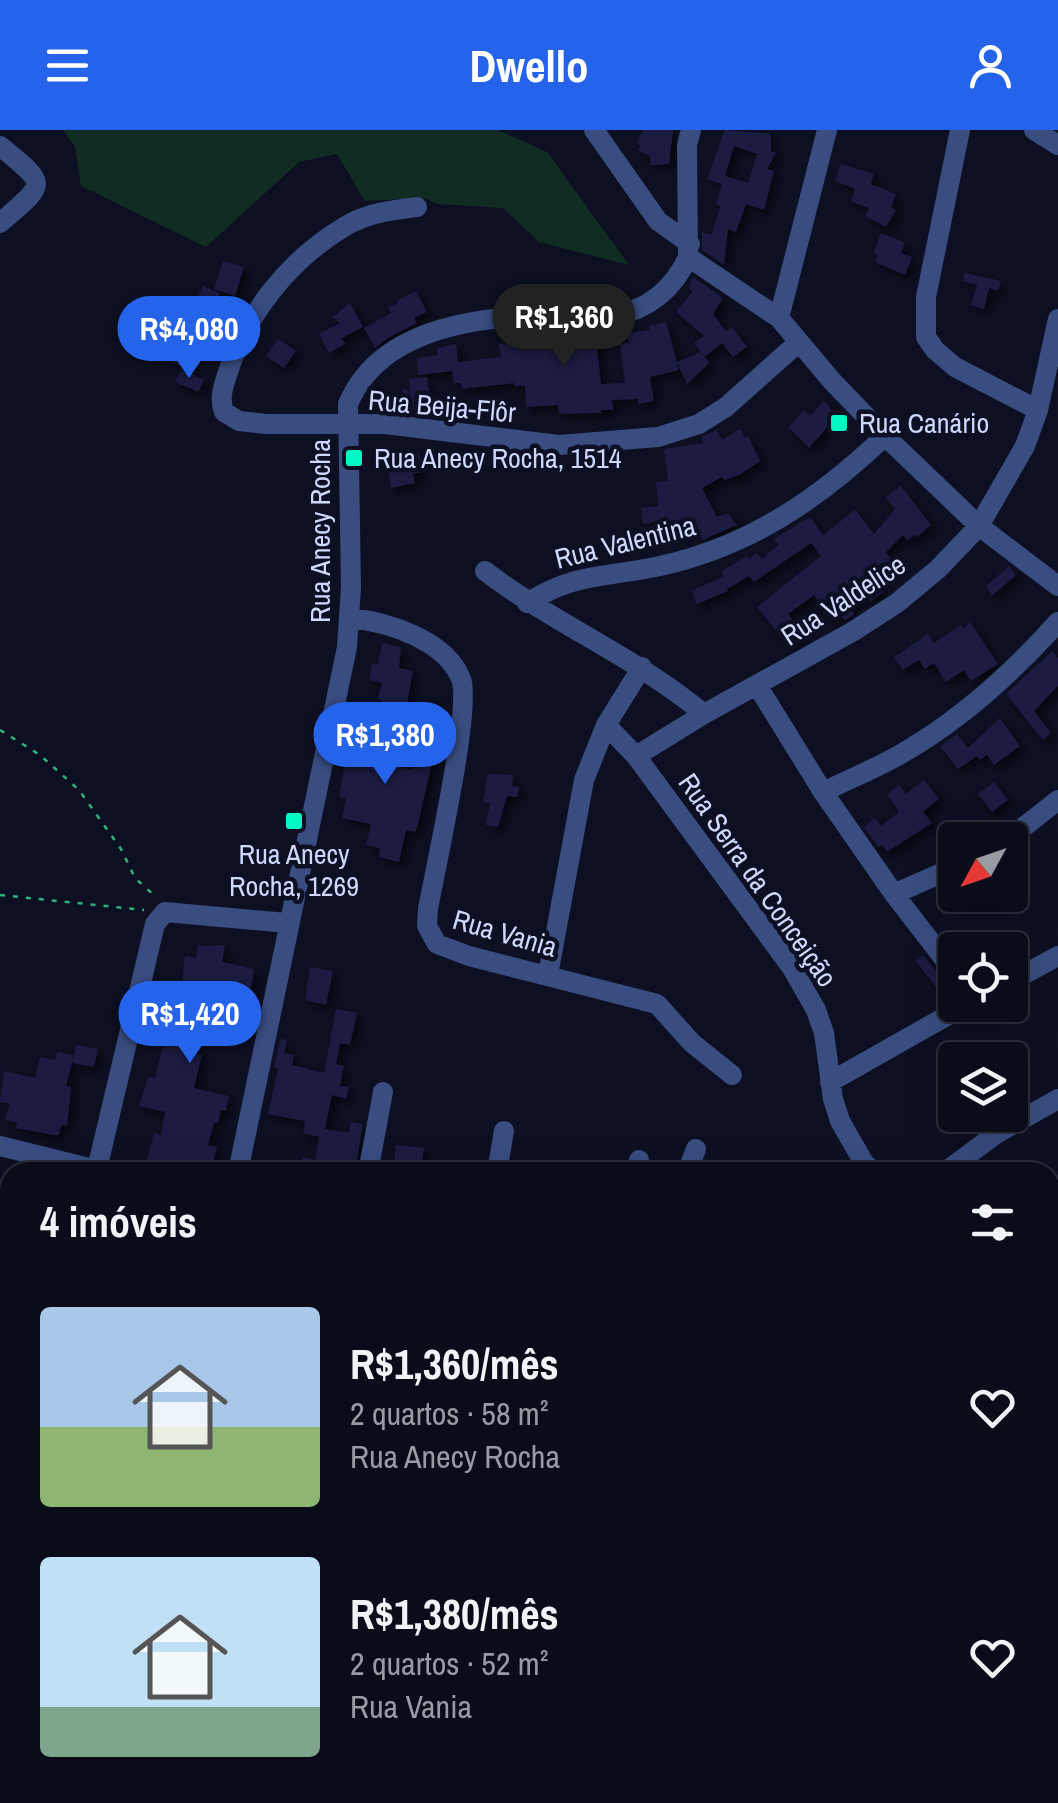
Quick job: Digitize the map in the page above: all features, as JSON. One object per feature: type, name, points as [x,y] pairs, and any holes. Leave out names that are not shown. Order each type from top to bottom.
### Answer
[{"type":"street","points":[[594,130],[658,221],[689,250],[779,318],[848,400],[978,526],[1058,586]]},
{"type":"street","points":[[689,250],[691,130]]},
{"type":"street","points":[[779,318],[827,130]]},
{"type":"street","points":[[960,130],[926,297],[926,337],[955,367],[1038,410]]},
{"type":"street","points":[[1034,130],[1058,145]]},
{"type":"street","points":[[0,146],[35,175],[38,183],[36,192],[0,223]]},
{"type":"street","name":"Rua Beija-Flôr","points":[[417,207],[381,211],[346,225],[296,263],[250,320],[240,340],[222,392],[224,412],[239,421],[266,424],[384,424],[559,446],[658,437],[699,424],[726,407],[799,342]]},
{"type":"street","name":"Rua Anecy Rocha","points":[[240,1162],[350,618],[348,404],[366,372],[416,341],[471,321],[511,315],[630,313],[658,298],[681,273],[689,250]]},
{"type":"street","name":"Rua Valdelice","points":[[636,756],[852,632],[938,569],[978,526],[1025,446],[1038,410],[1058,318]]},
{"type":"street","name":"Rua Valentina","points":[[526,603],[564,582],[658,567],[740,540],[828,488],[885,436]]},
{"type":"street","points":[[484,570],[526,603],[642,667],[704,714]]},
{"type":"street","name":"Rua Vania","points":[[350,618],[376,620],[411,634],[447,659],[462,681],[463,715],[428,909],[430,936],[437,944],[469,956],[656,1004],[692,1043],[732,1076]]},
{"type":"street","points":[[823,792],[906,751],[947,723],[1058,622]]},
{"type":"street","points":[[548,975],[584,780],[606,725],[642,667]]},
{"type":"street","points":[[757,685],[823,792],[938,951]]},
{"type":"street","name":"Rua Serra da Conceição","points":[[606,725],[636,756],[792,968],[816,1010],[840,1121],[863,1162]]},
{"type":"street","points":[[1028,824],[1058,800]]},
{"type":"street","points":[[894,894],[938,875]]},
{"type":"street","points":[[103,1162],[155,924],[165,912],[287,923]]},
{"type":"street","points":[[1028,972],[1058,956]]},
{"type":"street","points":[[830,1082],[938,1021]]},
{"type":"street","points":[[370,1162],[383,1092]]},
{"type":"street","points":[[958,1162],[996,1134],[1058,1099]]},
{"type":"street","points":[[498,1162],[504,1131]]},
{"type":"street","points":[[0,1146],[65,1162]]},
{"type":"street","points":[[691,1162],[696,1150]]},
{"type":"path","points":[[0,730],[40,755],[79,790],[122,849],[135,878],[158,899],[165,912]]},
{"type":"path","points":[[0,896],[165,912]]},
{"type":"green space","points":[[63,130],[498,130],[547,152],[629,265],[539,242],[503,208],[437,204],[425,198],[365,201],[337,154],[299,162],[206,247],[81,186],[75,147]]},
{"type":"building","points":[[643,130],[673,130],[669,164],[651,165],[650,156],[638,150]]},
{"type":"building","points":[[725,130],[771,134],[771,151],[776,153],[767,169],[774,171],[764,210],[746,204],[736,232],[728,229],[724,265],[702,250],[702,232],[711,235],[721,206],[716,204],[722,184],[707,179]],"holes":[[[734,146],[757,154],[748,183],[725,176]]]},
{"type":"building","points":[[841,164],[874,174],[871,184],[896,194],[891,207],[896,210],[886,227],[865,216],[869,208],[851,201],[855,189],[835,181]]},
{"type":"building","points":[[881,233],[905,243],[901,253],[912,257],[905,275],[875,262]]},
{"type":"building","points":[[223,261],[244,267],[235,296],[214,289]]},
{"type":"building","points":[[965,273],[1001,281],[998,291],[989,288],[984,309],[971,305],[977,285],[963,281]]},
{"type":"building","points":[[693,277],[723,298],[713,314],[726,331],[732,327],[747,347],[733,357],[722,343],[704,357],[694,343],[704,336],[676,312],[693,291],[688,287]]},
{"type":"building","points":[[203,286],[220,293],[213,311],[195,303]]},
{"type":"building","points":[[416,291],[427,312],[414,318],[417,323],[375,348],[364,328],[391,313],[388,308],[396,301]]},
{"type":"building","points":[[350,303],[363,327],[342,338],[345,344],[329,353],[319,334],[340,323],[333,317]]},
{"type":"building","points":[[666,322],[679,370],[650,377],[654,401],[638,404],[638,399],[612,400],[613,410],[601,413],[559,414],[558,405],[526,407],[525,386],[514,383],[462,389],[461,383],[454,383],[452,371],[418,375],[417,358],[437,355],[437,348],[456,344],[458,362],[501,357],[499,344],[521,343],[520,331],[541,329],[542,344],[574,341],[573,332],[595,330],[601,384],[625,383],[620,344],[629,343],[627,333],[650,330],[649,326]]},
{"type":"building","points":[[169,329],[199,342],[187,369],[171,362],[175,351],[169,349],[172,342],[165,339]]},
{"type":"building","points":[[278,339],[296,351],[284,368],[266,356]]},
{"type":"building","points":[[701,352],[709,363],[687,384],[677,362]]},
{"type":"building","points":[[181,369],[204,380],[198,392],[175,382]]},
{"type":"building","points":[[427,377],[429,394],[419,395],[422,410],[405,411],[403,389],[410,392],[409,379]]},
{"type":"building","points":[[824,401],[837,416],[809,448],[789,427],[804,410],[810,416]]},
{"type":"building","points":[[717,429],[722,440],[740,429],[745,438],[748,436],[760,461],[739,475],[725,480],[722,477],[702,488],[717,517],[728,513],[737,525],[702,540],[694,524],[643,524],[641,508],[658,506],[656,482],[668,481],[664,449],[703,443],[702,437]]},
{"type":"building","points":[[419,452],[422,472],[413,474],[415,483],[391,488],[386,458]]},
{"type":"building","points":[[901,486],[931,525],[907,541],[903,535],[886,552],[897,567],[876,582],[884,591],[871,601],[866,594],[848,606],[854,614],[845,620],[839,613],[831,619],[814,595],[788,614],[804,636],[788,646],[757,607],[821,556],[811,543],[754,582],[749,576],[728,591],[697,604],[692,591],[724,576],[722,571],[747,556],[749,559],[757,553],[762,559],[779,544],[774,539],[810,517],[823,535],[855,510],[874,534],[895,509],[886,497]]},
{"type":"building","points":[[1009,566],[1016,575],[992,596],[986,586]]},
{"type":"building","points":[[970,622],[998,664],[971,681],[964,670],[946,682],[934,663],[925,669],[919,660],[903,670],[894,657],[928,634],[934,643]]},
{"type":"building","points":[[382,643],[401,647],[399,668],[413,671],[407,703],[421,705],[416,726],[400,722],[378,697],[382,683],[369,680],[372,664],[378,665]]},
{"type":"building","points":[[1052,651],[1058,658],[1058,686],[1034,711],[1051,733],[1043,740],[1006,694]]},
{"type":"building","points":[[366,716],[386,720],[380,753],[385,754],[383,763],[412,770],[415,756],[420,757],[422,727],[446,731],[445,742],[437,741],[418,824],[415,832],[406,830],[399,862],[379,857],[380,848],[366,845],[371,824],[342,818],[346,799],[339,797],[345,764],[338,762],[341,744],[358,747]]},
{"type":"building","points":[[1000,718],[1020,746],[994,765],[987,755],[980,760],[977,756],[958,769],[940,746],[957,734],[968,748]]},
{"type":"building","points":[[488,774],[513,775],[512,786],[519,787],[517,797],[507,796],[498,827],[486,825],[490,803],[483,802]]},
{"type":"building","points":[[924,780],[939,799],[923,812],[932,823],[887,852],[882,845],[878,847],[864,827],[875,818],[881,826],[899,812],[887,794],[899,785],[906,794]]},
{"type":"building","points":[[994,782],[1008,800],[992,812],[978,794]]},
{"type":"building","points":[[225,945],[222,962],[254,969],[249,1000],[205,991],[192,1053],[202,1055],[194,1088],[229,1096],[226,1111],[221,1110],[218,1123],[214,1123],[208,1145],[217,1147],[213,1162],[146,1162],[154,1133],[161,1135],[165,1112],[139,1106],[148,1077],[155,1078],[163,1046],[157,1045],[163,1003],[170,1004],[173,995],[181,997],[185,956],[196,958],[198,946]]},
{"type":"building","points":[[923,955],[938,974],[938,990],[916,961]]},
{"type":"building","points":[[310,967],[333,971],[326,1005],[305,1000]]},
{"type":"building","points":[[336,1009],[357,1013],[350,1045],[340,1043],[336,1064],[344,1066],[340,1086],[349,1087],[346,1099],[332,1095],[325,1129],[349,1133],[351,1122],[363,1124],[357,1162],[301,1162],[302,1157],[315,1160],[319,1137],[303,1133],[305,1121],[268,1114],[280,1039],[287,1040],[284,1053],[294,1055],[292,1065],[324,1073]]},
{"type":"building","points":[[76,1045],[98,1049],[94,1067],[73,1063]]},
{"type":"building","points":[[57,1052],[74,1055],[66,1086],[71,1087],[67,1126],[61,1125],[59,1135],[16,1128],[17,1123],[5,1119],[10,1104],[0,1102],[4,1071],[35,1078],[40,1057],[55,1060]]},
{"type":"building","points":[[396,1145],[424,1148],[422,1160],[433,1162],[394,1162]]},
{"type":"place","name":"Rua Canário","points":[[839,423]]},
{"type":"place","name":"Rua Anecy Rocha, 1514","points":[[354,458]]},
{"type":"place","name":"Rua Anecy Rocha, 1269","points":[[294,821]]}]
